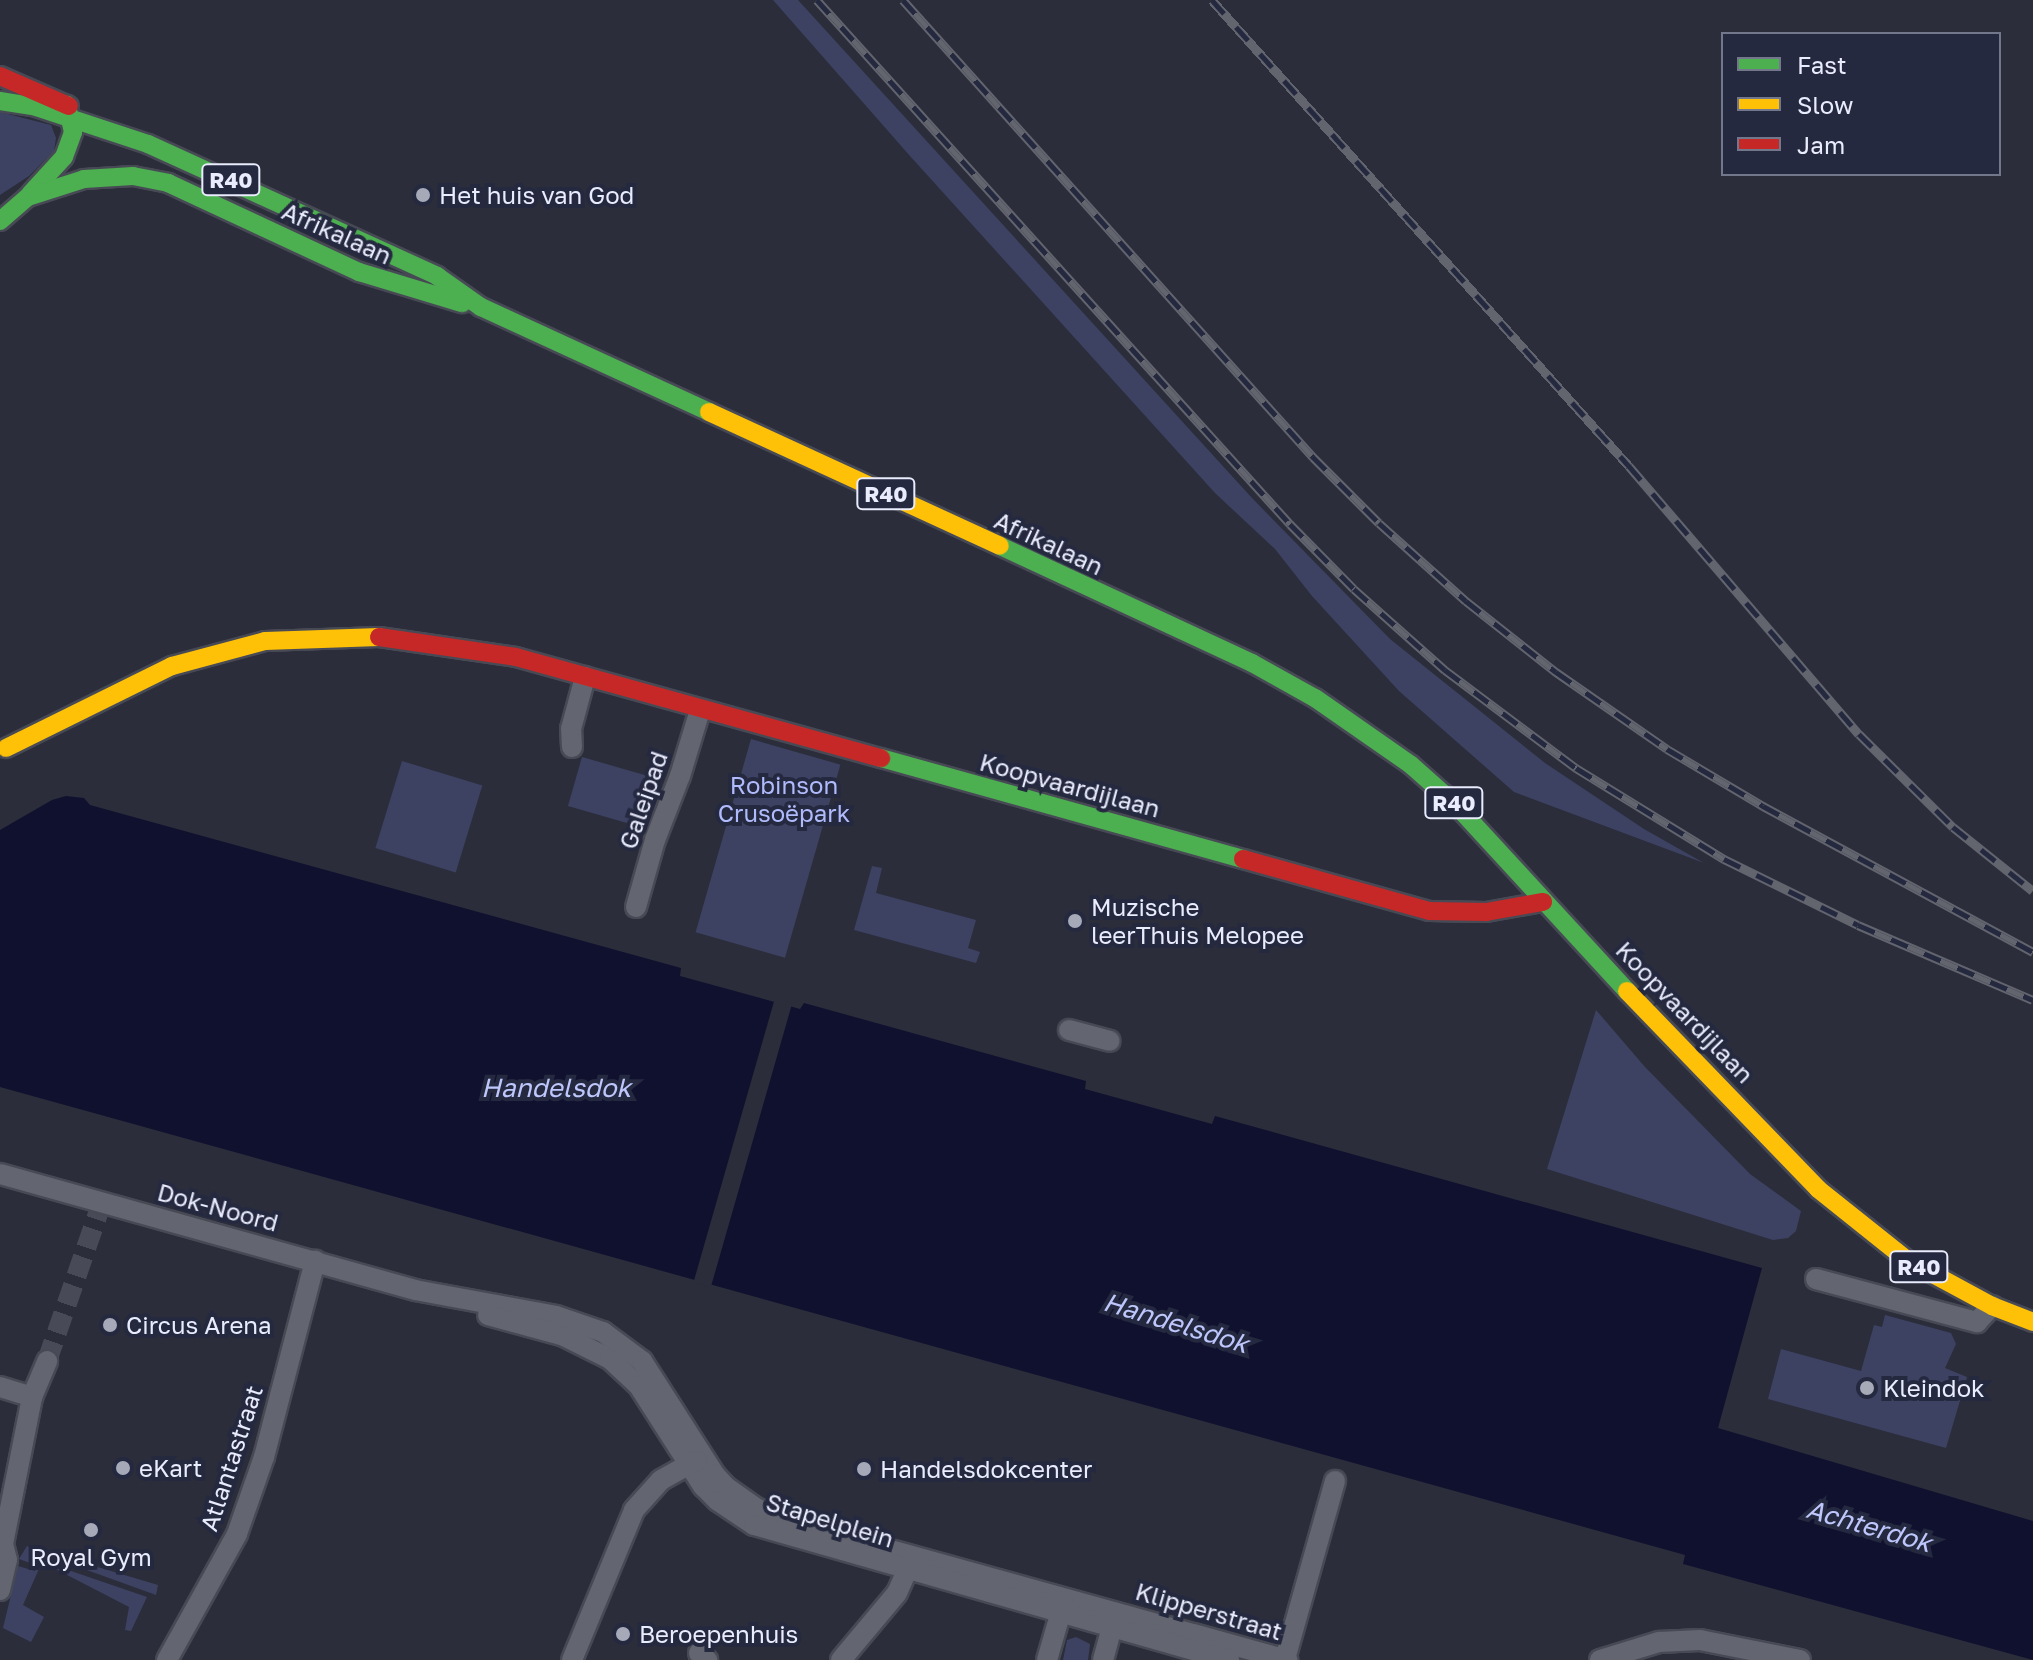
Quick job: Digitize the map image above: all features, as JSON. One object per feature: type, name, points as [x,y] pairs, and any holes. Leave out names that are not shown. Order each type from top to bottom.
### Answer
[{"type":"main road","name":"Afrikalaan","points":[[0,76],[69,112],[437,276],[481,307]]},
{"type":"main road","name":"Afrikalaan","points":[[0,101],[69,112]]},
{"type":"main road","points":[[28,197],[64,157],[71,139],[69,112]]},
{"type":"main road","name":"Afrikalaan","points":[[0,221],[28,197],[91,178],[133,176],[168,183],[359,272],[481,307],[1290,683],[1411,765],[1517,867],[1543,902]]},
{"type":"main road","name":"Koopvaardijlaan","points":[[6,748],[172,666],[265,641],[326,636],[390,637],[516,657],[1429,911],[1486,912],[1543,902],[1818,1189],[1907,1260],[1992,1306],[2033,1322]]},
{"type":"street","points":[[572,747],[571,729],[585,677]]},
{"type":"street","name":"Galeipad","points":[[636,907],[655,840],[680,776],[700,710]]},
{"type":"street","points":[[1069,1030],[1110,1041]]},
{"type":"street","name":"Dok-Noord","points":[[0,1174],[423,1292],[471,1311],[609,1347]]},
{"type":"street","name":"Atlantastraat","points":[[167,1660],[237,1534],[266,1448],[315,1261]]},
{"type":"street","points":[[1816,1279],[1977,1322],[1992,1306]]},
{"type":"street","name":"Stapelplein","points":[[609,1347],[695,1461],[718,1501],[754,1525],[907,1571],[996,1587]]},
{"type":"street","points":[[0,1590],[7,1560],[3,1544],[6,1492],[32,1397],[47,1361]]},
{"type":"street","points":[[0,1387],[32,1397]]},
{"type":"street","points":[[572,1660],[634,1510],[661,1480],[695,1461]]},
{"type":"street","name":"Stapelplein","points":[[695,1461],[726,1487],[775,1517],[996,1587],[1114,1620]]},
{"type":"street","points":[[1286,1660],[1335,1481]]},
{"type":"street","points":[[841,1660],[897,1593],[907,1571]]},
{"type":"street","points":[[1047,1660],[1062,1605]]},
{"type":"street","points":[[1103,1660],[1114,1620]]},
{"type":"street","name":"Klipperstraat","points":[[1114,1620],[1286,1660]]},
{"type":"street","name":"Klipperstraat","points":[[1114,1620],[1229,1660]]},
{"type":"street","points":[[1600,1660],[1659,1642],[1700,1640],[1800,1660]]},
{"type":"street","points":[[1646,1660],[1694,1652],[1742,1660]]},
{"type":"green space","points":[[773,0],[798,0],[1252,498],[1390,639],[1545,763],[1644,829],[1704,863],[1514,792],[1399,691],[1312,596],[1275,549],[1215,493]]},
{"type":"green space","points":[[0,112],[51,125],[56,138],[54,151],[29,176],[0,195]]},
{"type":"green space","name":"Robinson Crusoëpark","points":[[751,739],[840,765],[785,958],[696,932]]},
{"type":"green space","points":[[582,757],[653,777],[639,826],[568,806]]},
{"type":"green space","points":[[402,761],[482,786],[456,873],[375,848]]},
{"type":"green space","points":[[872,866],[882,868],[876,893],[976,920],[968,948],[980,952],[976,963],[854,930]]},
{"type":"green space","points":[[1596,1010],[1645,1067],[1750,1174],[1801,1211],[1796,1231],[1788,1238],[1773,1240],[1547,1169]]},
{"type":"green space","name":"Kleindok","points":[[1885,1315],[1951,1333],[1956,1344],[1945,1368],[1967,1377],[1946,1448],[1768,1399],[1781,1349],[1861,1371],[1874,1325],[1882,1327]]},
{"type":"green space","points":[[27,1546],[158,1585],[156,1595],[37,1552],[33,1564],[19,1559]]},
{"type":"green space","points":[[39,1560],[147,1597],[131,1631],[125,1630],[129,1607],[42,1562],[23,1605],[44,1617],[31,1642],[3,1628],[18,1566],[35,1571]]},
{"type":"green space","points":[[1076,1637],[1090,1644],[1088,1660],[1063,1660],[1067,1640]]},
{"type":"water","name":"Handelsdok","points":[[66,796],[84,798],[90,805],[681,968],[680,976],[800,1009],[804,1003],[1086,1081],[1085,1089],[1212,1124],[1215,1116],[1762,1268],[1718,1428],[2033,1521],[2033,1660],[1683,1564],[1685,1555],[0,1087],[0,830],[52,800]]},
{"type":"pier","points":[[775,998],[792,1003],[711,1287],[693,1283]]},
{"type":"tunnel","points":[[47,1361],[102,1202]]},
{"type":"railway","points":[[817,0],[1290,524],[1354,589],[1445,670],[1576,768],[1724,859],[1858,925],[2033,1000]]},
{"type":"railway","points":[[903,0],[1313,457],[1379,523],[1466,601],[1556,672],[1667,749],[1763,806],[2033,952]]},
{"type":"railway","points":[[1212,0],[1629,466],[1859,734],[1953,827],[2033,891]]},
{"type":"traffic: fast","points":[[0,101],[36,107],[148,144],[437,276],[481,307],[709,412]]},
{"type":"traffic: fast","points":[[30,194],[64,157],[73,132],[67,105]]},
{"type":"traffic: fast","points":[[0,221],[28,197],[84,179],[133,176],[168,183],[359,272],[462,303]]},
{"type":"traffic: fast","points":[[1000,546],[1252,663],[1315,698],[1411,765],[1456,805],[1627,991]]},
{"type":"traffic: fast","points":[[881,758],[1243,859]]},
{"type":"traffic: slow","points":[[709,412],[1000,546]]},
{"type":"traffic: slow","points":[[6,748],[172,666],[265,641],[379,637]]},
{"type":"traffic: slow","points":[[1627,991],[1818,1189],[1907,1260],[1992,1306],[2033,1322]]},
{"type":"traffic: jam","points":[[0,76],[69,106]]},
{"type":"traffic: jam","points":[[379,637],[516,657],[881,758]]},
{"type":"traffic: jam","points":[[1243,859],[1429,911],[1486,912],[1543,902]]},
{"type":"place","name":"Het huis van God","points":[[423,195]]},
{"type":"place","name":"Muzische leerThuis Melopee","points":[[1075,921]]},
{"type":"place","name":"Circus Arena","points":[[110,1325]]},
{"type":"place","name":"Kleindok","points":[[1867,1388]]},
{"type":"place","name":"eKart","points":[[123,1468]]},
{"type":"place","name":"Handelsdokcenter","points":[[864,1469]]},
{"type":"place","name":"Royal Gym","points":[[91,1530]]},
{"type":"place","name":"Beroepenhuis","points":[[623,1634]]},
{"type":"water label","name":"Achterdok","points":[[1869,1526]]}]
